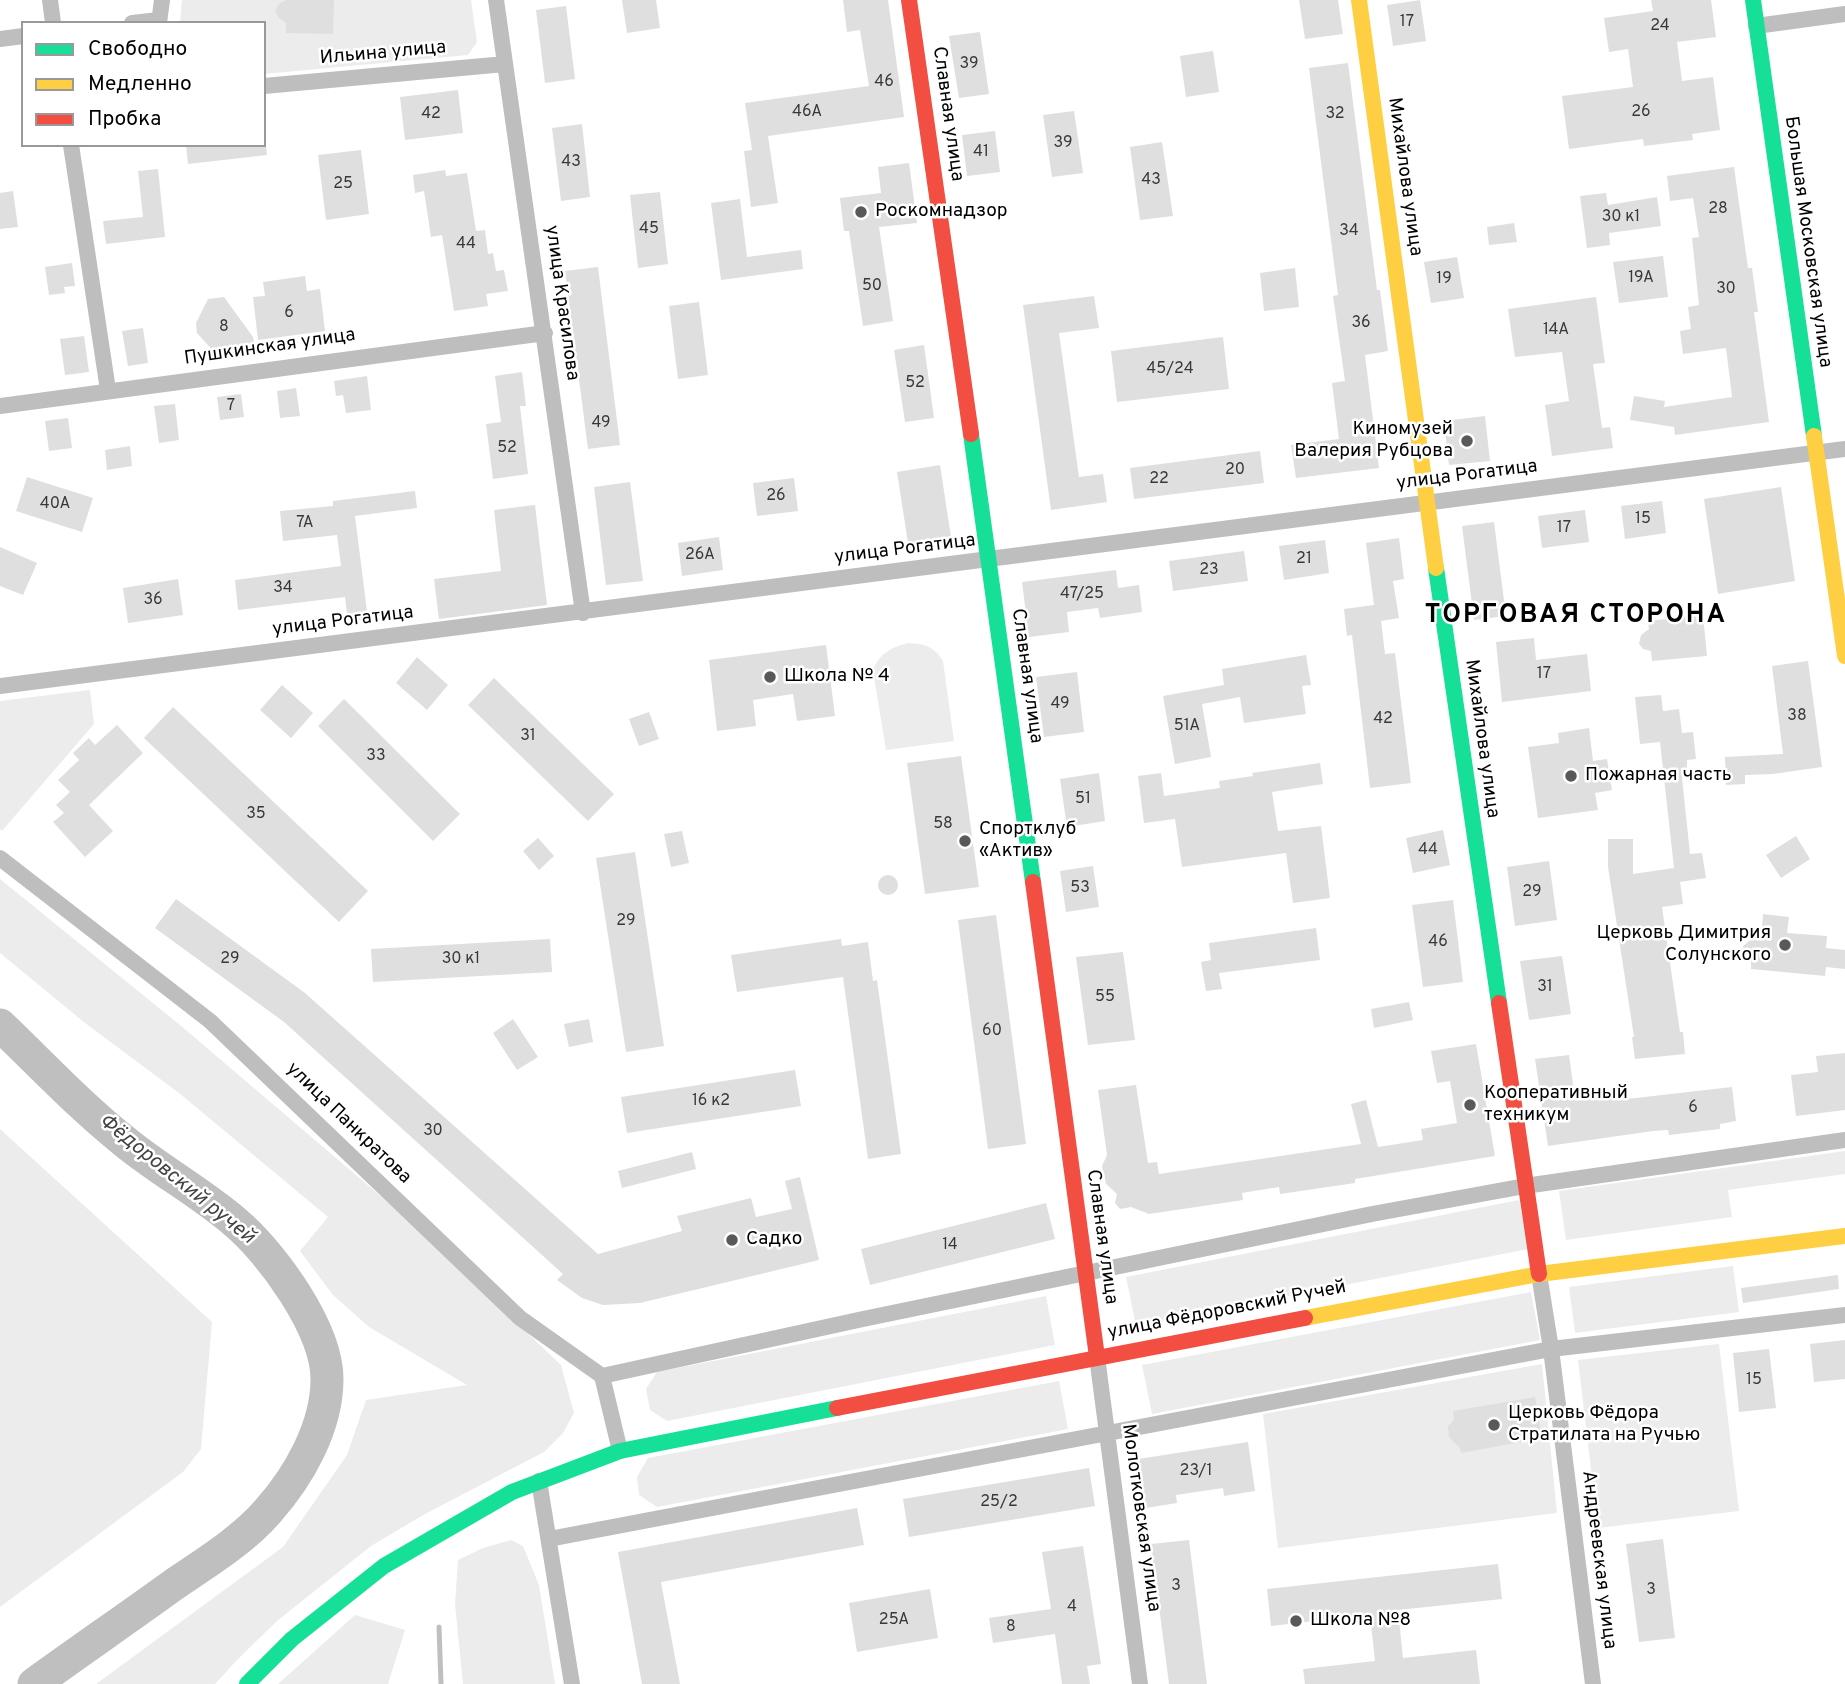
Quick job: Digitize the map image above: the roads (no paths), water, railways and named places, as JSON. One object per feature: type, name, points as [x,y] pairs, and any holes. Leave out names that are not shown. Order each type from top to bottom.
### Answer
[{"type":"street","points":[[50,0],[53,21]]},
{"type":"street","points":[[159,21],[162,0]]},
{"type":"street","name":"улица Красилова","points":[[496,0],[583,612]]},
{"type":"street","name":"Славная улица","points":[[909,0],[989,560],[1097,1357]]},
{"type":"street","name":"Михайлова улица","points":[[1359,0],[1469,812],[1539,1274]]},
{"type":"street","name":"Большая Московская улица","points":[[1753,0],[1845,656]]},
{"type":"street","points":[[1756,26],[1845,14]]},
{"type":"street","points":[[0,39],[21,36]]},
{"type":"street","name":"Ильина улица","points":[[266,86],[505,64]]},
{"type":"street","points":[[71,147],[108,390]]},
{"type":"street","name":"Пушкинская улица","points":[[0,406],[545,333]]},
{"type":"street","name":"улица Рогатица","points":[[0,686],[1845,449]]},
{"type":"street","name":"улица Панкратова","points":[[0,858],[210,1021],[520,1318],[601,1376]]},
{"type":"street","points":[[620,1451],[601,1376],[1372,1214],[1525,1186],[1845,1140]]},
{"type":"street","name":"улица Фёдоровский Ручей","points":[[247,1684],[292,1639],[384,1566],[512,1492],[620,1451],[1539,1274],[1845,1236]]},
{"type":"street","name":"Андреевская улица","points":[[1539,1274],[1551,1349],[1593,1684]]},
{"type":"street","points":[[549,1539],[1551,1349],[1845,1315]]},
{"type":"street","name":"Молотковская улица","points":[[1097,1357],[1140,1684]]},
{"type":"street","points":[[539,1481],[572,1684]]},
{"type":"waterway","name":"Фёдоровский ручей","points":[[0,1025],[108,1128],[137,1152],[222,1211],[250,1236],[280,1272],[308,1316],[325,1359],[327,1379],[322,1415],[309,1450],[290,1482],[258,1522],[224,1550],[34,1684]]},
{"type":"waterway","points":[[439,1627],[441,1684]]},
{"type":"place","name":"Роскомнадзор","points":[[861,212]]},
{"type":"place","name":"Киномузей Валерия Рубцова","points":[[1467,441]]},
{"type":"place","name":"Школа № 4","points":[[770,677]]},
{"type":"place","name":"Пожарная часть","points":[[1571,776]]},
{"type":"place","name":"Спортклуб «Актив»","points":[[965,841]]},
{"type":"place","name":"Церковь Димитрия Солунского","points":[[1785,945]]},
{"type":"place","name":"Кооперативный техникум","points":[[1470,1105]]},
{"type":"place","name":"Садко","points":[[732,1240]]},
{"type":"place","name":"Церковь Фёдора Стратилата на Ручью","points":[[1494,1425]]},
{"type":"place","name":"Школа №8","points":[[1296,1621]]},
{"type":"district","name":"ТОРГОВАЯ СТОРОНА","points":[[1576,617]]}]
